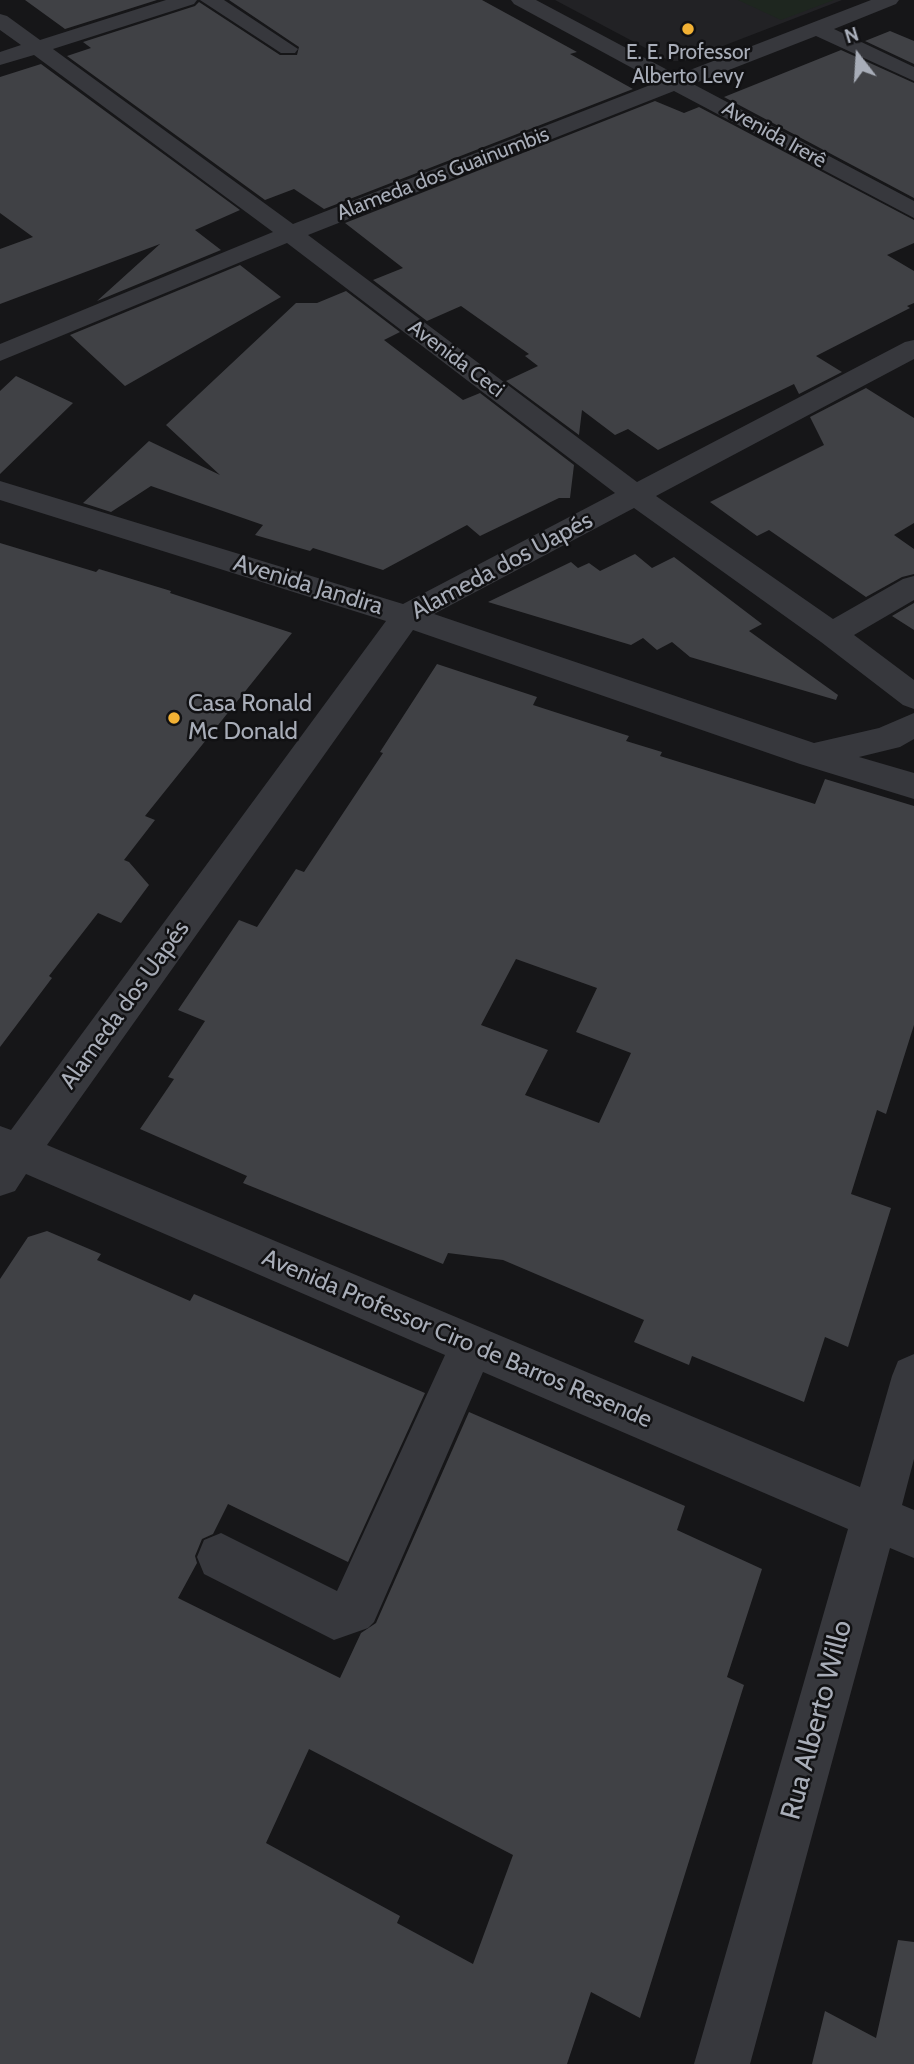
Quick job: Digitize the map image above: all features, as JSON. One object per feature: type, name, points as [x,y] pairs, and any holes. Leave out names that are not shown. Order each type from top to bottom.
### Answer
[{"type":"street","points":[[0,59],[187,0]]},
{"type":"street","points":[[210,0],[288,49]]},
{"type":"street","name":"Avenida Irerê","points":[[521,0],[914,211]]},
{"type":"street","name":"Alameda dos Guainumbis","points":[[0,354],[290,233],[889,0]]},
{"type":"street","name":"Avenida Ceci","points":[[0,20],[290,233],[636,495],[832,634],[914,698]]},
{"type":"street","points":[[818,29],[914,75]]},
{"type":"street","name":"Alameda dos Uapés","points":[[6,1158],[406,616],[914,348]]},
{"type":"street","name":"Avenida Jandira","points":[[0,490],[406,616],[812,755],[914,786]]},
{"type":"street","points":[[832,634],[914,586]]},
{"type":"street","points":[[812,755],[888,738],[914,725]]},
{"type":"street","name":"Avenida Professor Ciro de Barros Resende","points":[[6,1158],[472,1345],[894,1525]]},
{"type":"street","points":[[221,1557],[334,1616],[351,1611],[357,1605],[472,1345]]},
{"type":"street","name":"Rua Alberto Willo","points":[[722,2064],[894,1525],[914,1376]]},
{"type":"shaded area","name":"E. E. Professor Alberto Levy","points":[[555,0],[842,0],[684,61],[670,61]]},
{"type":"shaded area","points":[[738,0],[834,0],[781,20]]},
{"type":"building","points":[[25,0],[157,0],[65,29]]},
{"type":"building","points":[[229,0],[482,0],[577,52],[570,54],[633,89],[324,209],[294,189],[265,200],[67,56],[91,48],[83,42],[195,6],[199,2],[280,55],[297,55],[299,47]]},
{"type":"building","points":[[890,31],[914,41],[914,64],[865,41]]},
{"type":"building","points":[[841,50],[914,83],[914,198],[724,97]]},
{"type":"building","points":[[41,64],[240,210],[195,230],[221,250],[97,301],[160,244],[0,304],[0,249],[33,237],[0,213],[0,77]]},
{"type":"building","points":[[655,101],[684,113],[699,107],[914,220],[914,243],[887,255],[914,271],[914,303],[907,306],[910,308],[816,356],[842,372],[799,394],[794,384],[658,450],[628,429],[615,435],[582,410],[579,435],[506,381],[538,366],[525,356],[529,354],[461,306],[427,321],[373,280],[403,268],[345,223]]},
{"type":"building","points":[[240,265],[281,297],[125,386],[70,335]]},
{"type":"building","points":[[346,291],[400,332],[384,340],[463,400],[480,393],[574,465],[570,498],[559,498],[480,536],[467,525],[383,570],[313,548],[310,551],[255,535],[263,525],[151,486],[111,512],[83,503],[149,441],[220,475],[166,425],[296,303],[317,303]]},
{"type":"building","points":[[16,376],[73,403],[0,474],[0,391]]},
{"type":"building","points":[[866,388],[914,418],[914,523],[894,535],[914,549],[914,574],[902,577],[866,597],[769,530],[757,536],[710,502],[824,445],[810,417]]},
{"type":"building","points":[[0,543],[171,591],[170,593],[292,633],[145,816],[155,820],[124,860],[129,862],[149,885],[121,923],[98,913],[49,976],[52,978],[0,1047]]},
{"type":"building","points":[[635,554],[652,568],[674,557],[762,624],[749,631],[838,695],[836,700],[690,657],[672,642],[657,650],[643,638],[631,645],[488,602],[571,562],[578,568],[589,563],[600,571]]},
{"type":"building","points":[[914,603],[914,630],[892,616]]},
{"type":"building","points":[[437,664],[537,697],[533,705],[629,736],[626,741],[662,752],[660,756],[815,804],[825,779],[914,806],[914,1025],[886,1114],[877,1110],[851,1194],[891,1208],[848,1347],[825,1337],[804,1402],[692,1356],[689,1365],[634,1342],[644,1320],[503,1260],[448,1253],[443,1264],[243,1183],[247,1176],[140,1129],[174,1079],[168,1077],[205,1021],[178,1010],[239,920],[257,927],[296,869],[304,872],[383,753],[380,752]],"holes":[[[516,959],[597,988],[576,1032],[631,1053],[599,1123],[525,1095],[548,1050],[481,1025]]]},
{"type":"building","points":[[47,1231],[101,1254],[97,1260],[190,1301],[194,1294],[425,1393],[348,1562],[228,1504],[213,1534],[202,1539],[195,1556],[197,1563],[178,1598],[340,1678],[361,1633],[376,1623],[469,1412],[685,1506],[677,1530],[762,1569],[727,1677],[744,1685],[640,2018],[591,1992],[567,2064],[0,2064],[0,1279],[28,1237]],"holes":[[[309,1749],[513,1855],[473,1964],[397,1923],[400,1916],[266,1843]]]},
{"type":"building","points":[[898,1940],[914,1942],[914,2064],[812,2064],[825,2011],[876,2038]]},
{"type":"place","name":"E. E. Professor Alberto Levy","points":[[688,29]]},
{"type":"place","name":"Casa Ronald Mc Donald","points":[[174,718]]}]
